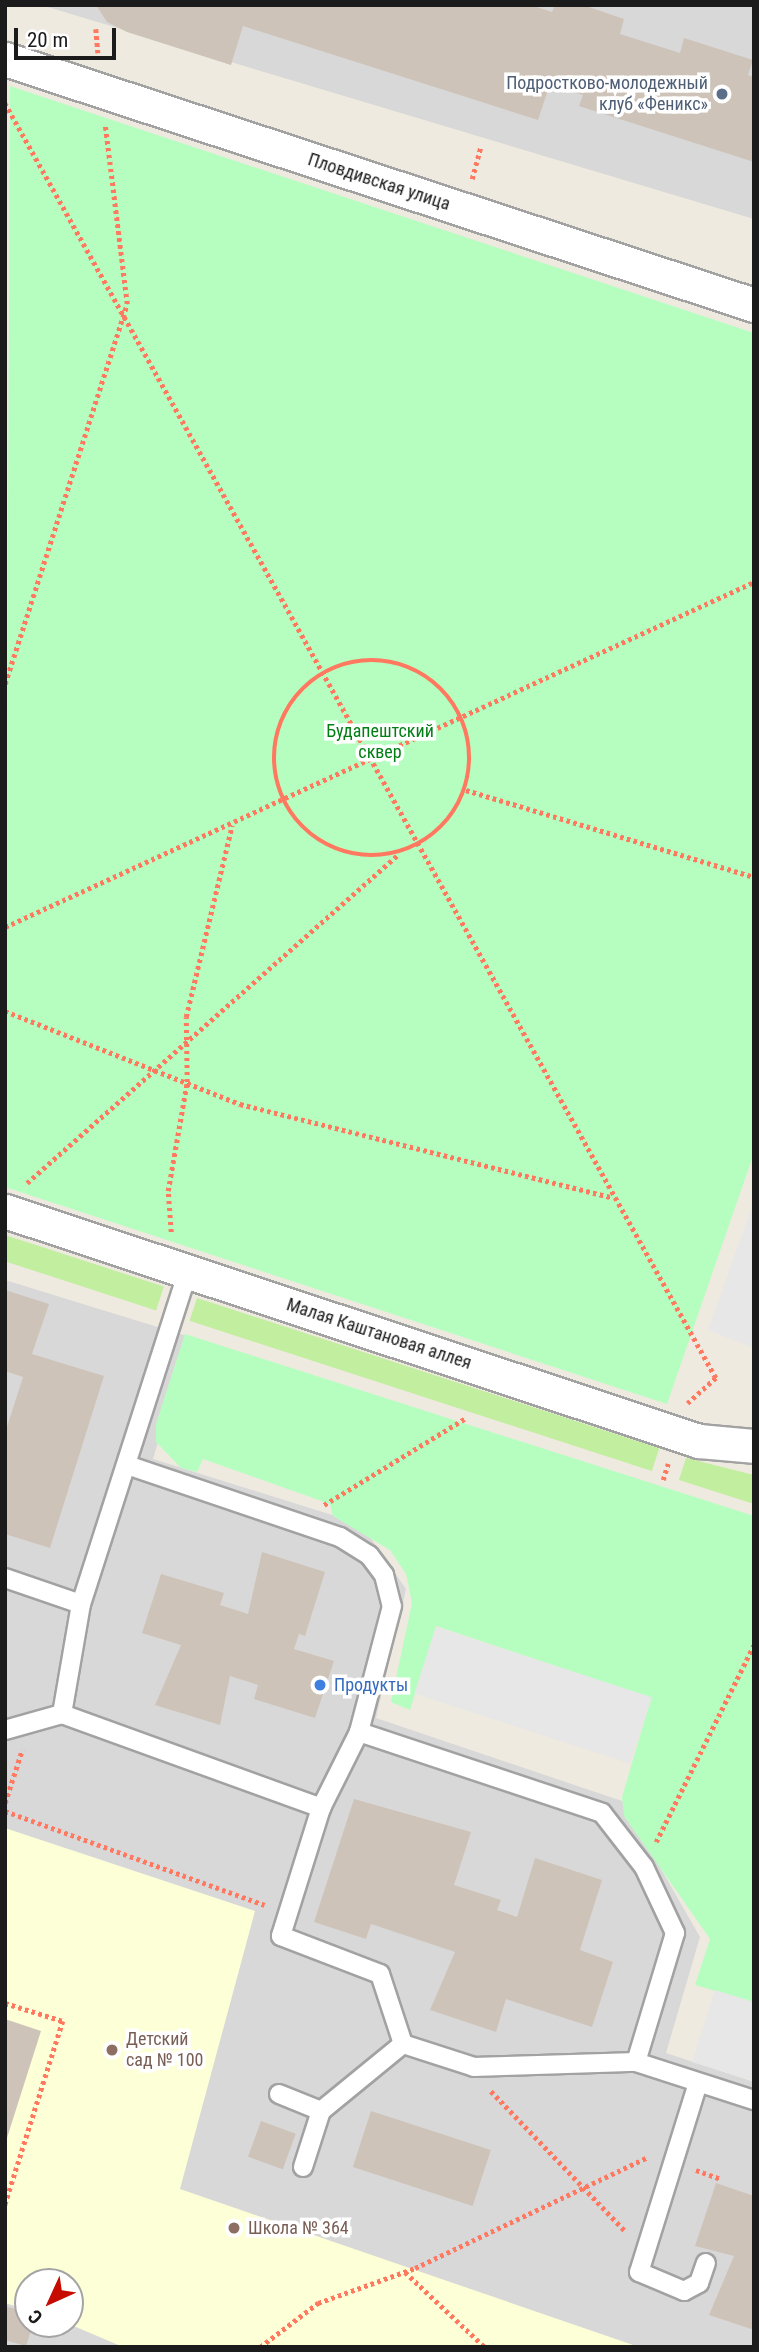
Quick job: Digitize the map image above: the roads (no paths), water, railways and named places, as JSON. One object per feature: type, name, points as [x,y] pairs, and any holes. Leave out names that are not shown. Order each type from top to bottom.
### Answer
[{"type":"street","name":"Пловдивская улица","points":[[5,59],[754,305]]},
{"type":"street","name":"Малая Каштановая аллея","points":[[13,1200],[699,1441],[754,1446]]},
{"type":"lane","points":[[62,1714],[81,1604],[127,1465],[181,1257]]},
{"type":"lane","points":[[127,1465],[340,1537],[384,1575],[392,1606],[388,1637],[359,1732],[321,1808],[281,1936],[380,1974],[402,2044]]},
{"type":"lane","points":[[5,1578],[81,1604]]},
{"type":"lane","points":[[5,1730],[32,1720],[62,1714],[321,1808]]},
{"type":"lane","points":[[359,1732],[602,1813],[614,1825],[675,1933],[636,2062]]},
{"type":"lane","points":[[402,2044],[474,2067],[636,2062],[754,2100]]},
{"type":"lane","points":[[303,2168],[321,2111],[402,2044]]},
{"type":"lane","points":[[698,2083],[643,2250],[641,2278],[675,2291],[699,2283],[706,2263]]},
{"type":"lane","points":[[279,2094],[321,2111]]},
{"type":"place","name":"Подростково-молодежный клуб «Феникс»","points":[[722,94]]},
{"type":"place","name":"Продукты","points":[[320,1685]]},
{"type":"place","name":"Детский сад № 100","points":[[112,2050]]},
{"type":"place","name":"Школа № 364","points":[[234,2228]]},
{"type":"park label","name":"Будапештский сквер","points":[[380,742]]}]
